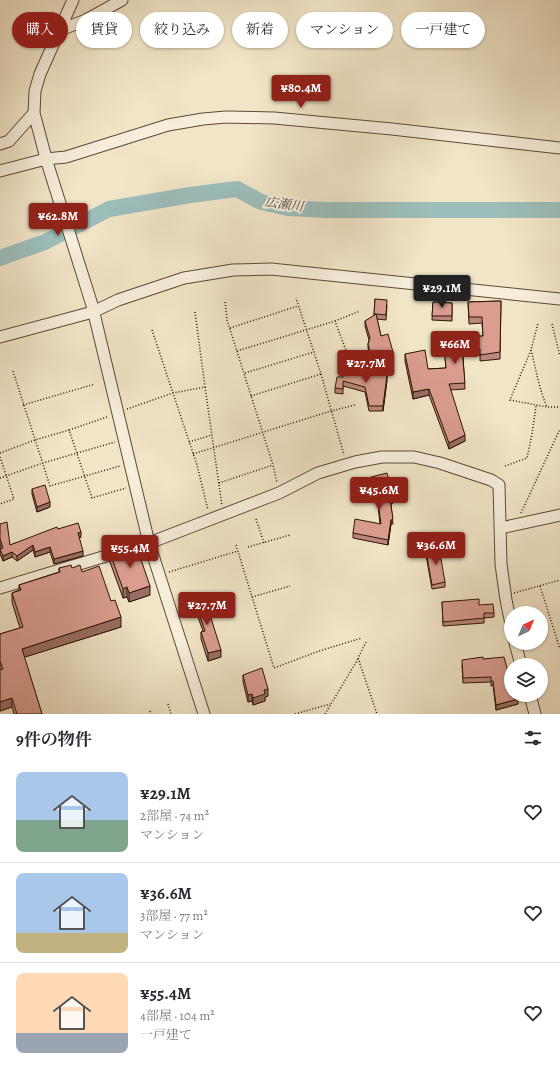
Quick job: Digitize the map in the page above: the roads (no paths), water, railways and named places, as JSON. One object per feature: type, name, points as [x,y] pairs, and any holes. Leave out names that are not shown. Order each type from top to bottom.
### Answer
[{"type":"street","points":[[68,12],[73,0]]},
{"type":"street","points":[[68,27],[86,20],[122,0]]},
{"type":"street","points":[[52,48],[40,74],[36,92],[34,113],[47,161],[92,308],[148,542],[204,714]]},
{"type":"street","points":[[0,144],[9,141],[34,113]]},
{"type":"street","points":[[0,171],[66,157],[168,125],[203,119],[226,118],[274,118],[392,129],[560,148]]},
{"type":"street","points":[[0,337],[184,278],[233,270],[271,269],[560,299]]},
{"type":"street","points":[[0,588],[148,542],[279,493],[318,473],[346,464],[382,457],[414,457],[435,461],[491,480],[499,485],[501,564],[507,606]]},
{"type":"street","points":[[501,528],[560,515]]},
{"type":"street","points":[[532,702],[535,714]]},
{"type":"waterway","name":"広瀬川","points":[[0,258],[45,242],[109,209],[190,195],[237,189],[261,202],[288,208],[326,210],[560,210]]}]
